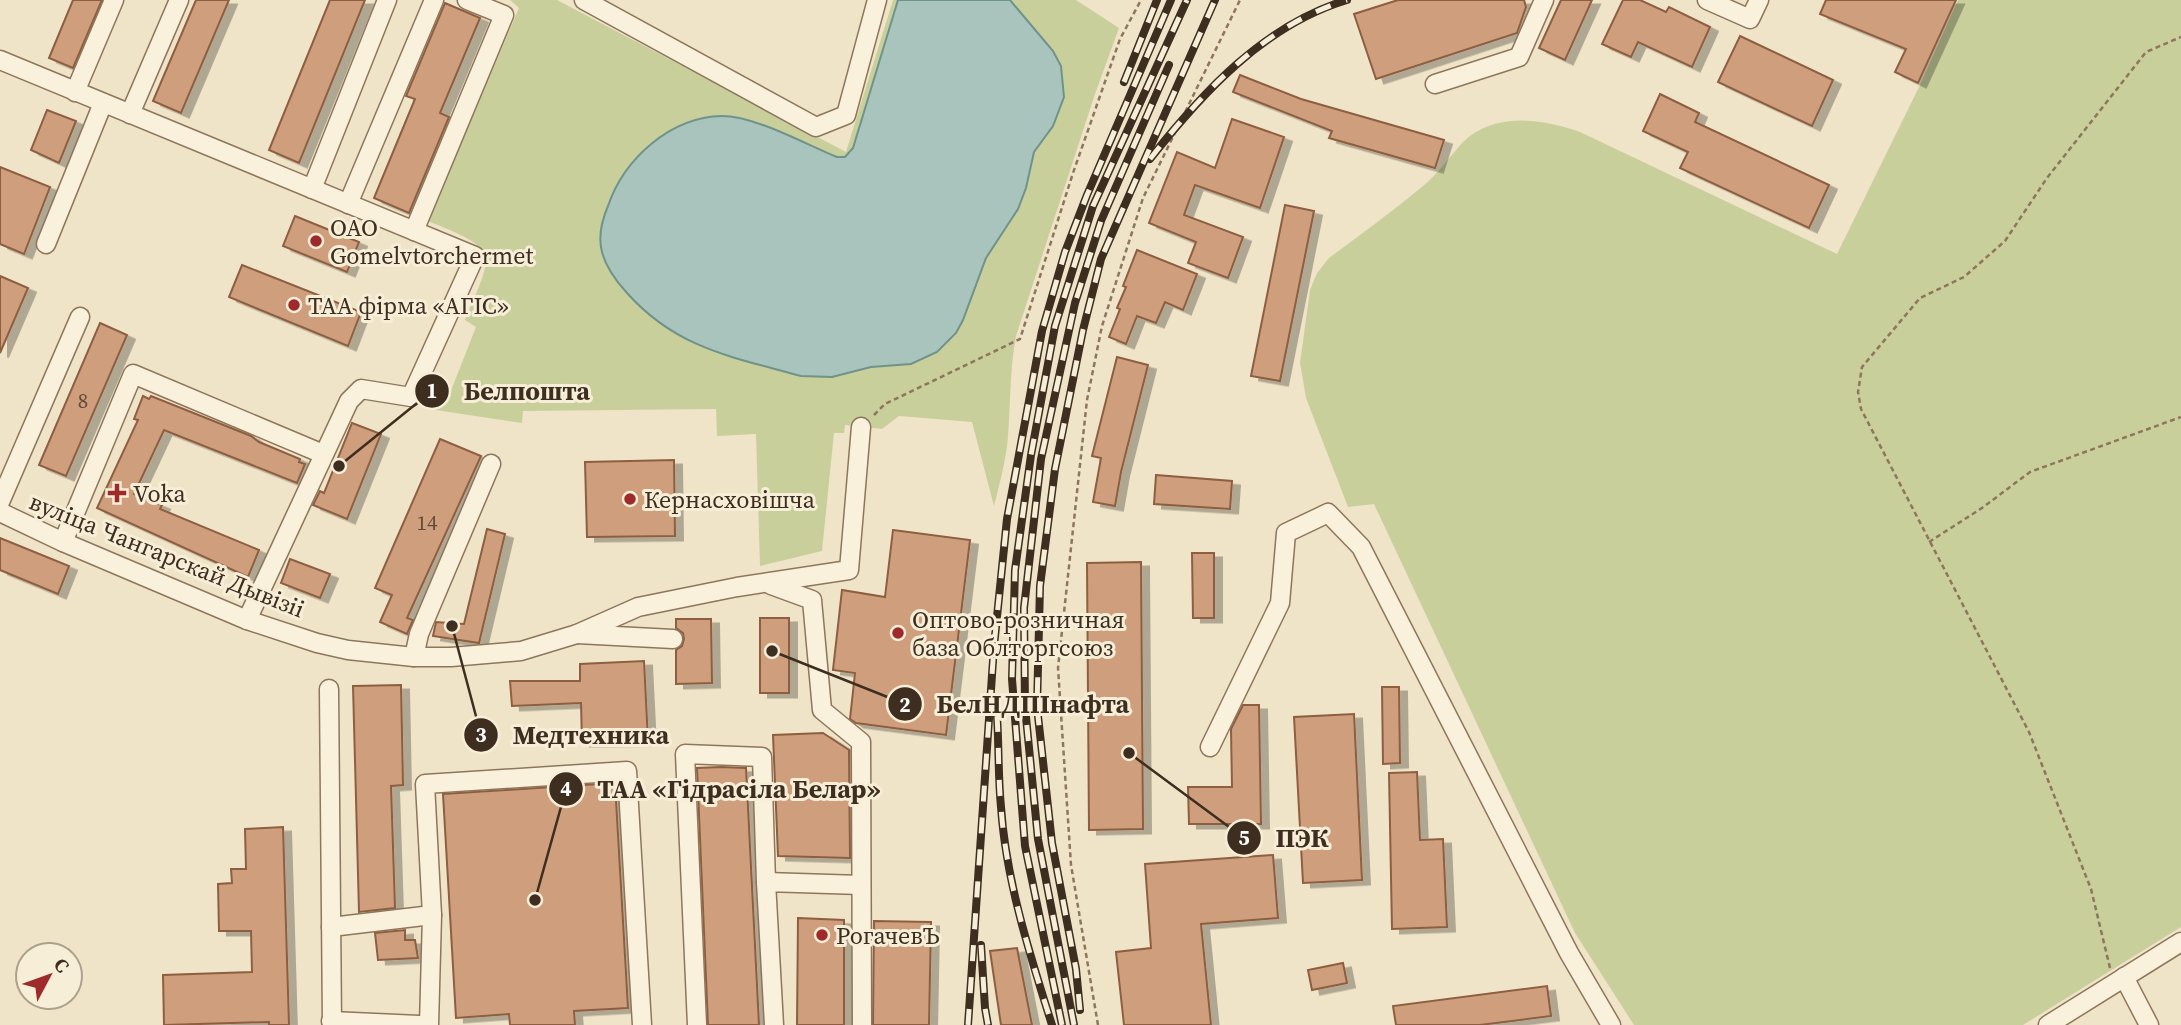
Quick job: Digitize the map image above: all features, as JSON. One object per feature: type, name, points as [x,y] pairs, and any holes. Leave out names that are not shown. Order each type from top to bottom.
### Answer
[{"type":"street","points":[[75,92],[114,0]]},
{"type":"street","points":[[130,114],[179,0]]},
{"type":"street","points":[[312,189],[387,0]]},
{"type":"street","points":[[348,204],[434,0]]},
{"type":"street","points":[[414,231],[504,15],[467,0]]},
{"type":"street","points":[[584,0],[816,127],[846,115],[877,0]]},
{"type":"street","points":[[1435,85],[1519,57],[1544,0]]},
{"type":"street","points":[[1707,0],[1750,19],[1759,0]]},
{"type":"street","points":[[0,60],[475,256],[411,397],[361,389],[349,401],[247,620]]},
{"type":"street","points":[[46,244],[103,103]]},
{"type":"street","points":[[0,502],[80,317]]},
{"type":"street","points":[[63,542],[133,374],[324,454]]},
{"type":"street","name":"вуліца Чангарскай Дывізіі","points":[[0,512],[63,542],[247,620],[317,643],[348,650],[414,657],[521,651],[578,634],[638,607],[737,587],[849,570],[861,427]]},
{"type":"street","points":[[414,657],[419,634],[491,464]]},
{"type":"street","points":[[1210,747],[1280,603],[1286,533],[1328,513],[1361,547],[1569,953],[1612,1025]]},
{"type":"street","points":[[767,583],[813,600],[822,710],[861,742],[862,1025]]},
{"type":"street","points":[[578,634],[673,639]]},
{"type":"street","points":[[329,689],[331,1023],[419,1025]]},
{"type":"street","points":[[697,1025],[685,754],[762,757],[774,1025]]},
{"type":"street","points":[[429,1025],[432,915],[425,784],[627,771],[642,1025]]},
{"type":"street","points":[[766,882],[861,885]]},
{"type":"street","points":[[331,927],[432,915]]},
{"type":"street","points":[[2048,1025],[2181,942]]},
{"type":"street","points":[[2119,980],[2149,1025]]},
{"type":"path","points":[[861,427],[885,404],[1020,340],[1073,173],[1120,39],[1141,0]]},
{"type":"path","points":[[1098,1025],[1071,865],[1058,668],[1087,400],[1102,326],[1143,198],[1240,0]]},
{"type":"path","points":[[2119,980],[2091,889],[2029,732],[1861,409],[1858,392],[1863,367],[1920,298],[1964,277],[2005,241],[2047,178],[2146,52],[2181,37]]},
{"type":"path","points":[[1929,542],[1982,508],[2030,472],[2181,418]]},
{"type":"green space","points":[[510,0],[557,0],[846,152],[893,0],[1076,0],[1119,28],[1016,336],[1007,447],[994,506],[972,422],[899,416],[882,429],[845,425],[844,433],[834,433],[822,551],[760,566],[756,434],[717,436],[716,409],[523,411],[522,423],[429,409],[438,389],[450,393],[476,327],[465,320],[482,279],[485,256],[469,239],[428,221],[519,8]]},
{"type":"green space","points":[[1958,0],[2181,0],[2181,927],[2023,1025],[1634,1025],[1575,933],[1374,504],[1348,507],[1306,398],[1300,363],[1310,290],[1317,273],[1329,258],[1423,186],[1463,142],[1490,126],[1520,120],[1551,124],[1580,132],[1837,254],[1920,85]]},
{"type":"water","points":[[898,0],[1010,0],[1053,51],[1061,66],[1064,97],[1053,126],[1034,152],[1018,209],[986,258],[956,333],[937,352],[911,364],[871,367],[832,377],[801,376],[707,348],[686,339],[646,312],[615,279],[601,246],[604,217],[615,189],[637,157],[667,133],[684,124],[722,116],[764,126],[837,157],[845,157],[853,148]]},
{"type":"building","points":[[73,0],[102,0],[73,68],[49,58]]},
{"type":"building","points":[[196,0],[229,0],[181,113],[153,101]]},
{"type":"building","points":[[330,0],[365,0],[299,163],[269,150]]},
{"type":"building","points":[[1398,0],[1524,0],[1526,7],[1517,33],[1376,79],[1354,14]]},
{"type":"building","points":[[1561,0],[1592,0],[1565,60],[1539,48]]},
{"type":"building","points":[[1623,0],[1640,0],[1666,12],[1669,7],[1710,27],[1692,67],[1638,42],[1631,57],[1602,44]]},
{"type":"building","points":[[1826,0],[1956,0],[1918,83],[1895,72],[1906,49],[1820,14]]},
{"type":"building","points":[[445,3],[480,18],[440,113],[449,117],[409,213],[374,198],[415,99],[406,96]]},
{"type":"building","points":[[1740,36],[1833,80],[1812,126],[1718,82]]},
{"type":"building","points":[[1240,75],[1301,99],[1444,140],[1435,168],[1329,138],[1332,131],[1233,92]]},
{"type":"building","points":[[1660,94],[1699,113],[1695,122],[1829,185],[1809,228],[1680,168],[1688,152],[1643,131]]},
{"type":"building","points":[[47,110],[76,121],[59,163],[31,150]]},
{"type":"building","points":[[1232,119],[1284,137],[1260,208],[1195,185],[1184,215],[1243,237],[1228,278],[1188,263],[1196,242],[1149,223],[1177,152],[1215,168]]},
{"type":"building","points":[[0,167],[50,187],[24,254],[0,244]]},
{"type":"building","points":[[1285,205],[1314,211],[1280,381],[1251,376]]},
{"type":"building","points":[[295,216],[359,242],[347,272],[283,246]]},
{"type":"building","points":[[1137,250],[1197,274],[1183,310],[1165,302],[1156,323],[1137,316],[1126,344],[1109,337],[1120,309],[1117,308],[1126,287],[1123,286]]},
{"type":"building","name":"ТАА фірма «АГІС»","points":[[242,265],[361,312],[348,346],[229,297]]},
{"type":"building","points":[[0,276],[28,288],[0,353]]},
{"type":"building","points":[[100,323],[127,335],[66,476],[39,465]]},
{"type":"building","points":[[1117,357],[1148,365],[1115,506],[1093,502],[1101,458],[1092,456]]},
{"type":"building","points":[[143,396],[149,399],[151,396],[251,436],[300,459],[299,462],[305,464],[297,483],[164,430],[134,494],[162,505],[160,509],[259,550],[248,577],[97,508],[138,420],[134,419]]},
{"type":"building","points":[[352,423],[381,434],[347,519],[313,505],[320,491],[324,493]]},
{"type":"building","points":[[440,439],[481,456],[407,618],[413,620],[407,634],[380,622],[392,595],[375,588]]},
{"type":"building","name":"Кернасховішча","points":[[674,460],[675,536],[587,537],[585,462]]},
{"type":"building","points":[[1156,475],[1232,481],[1230,509],[1154,504]]},
{"type":"building","points":[[487,529],[505,534],[479,643],[433,636],[436,622],[464,624]]},
{"type":"building","name":"Оптово-розничная база Облторгсоюз","points":[[893,530],[970,540],[946,735],[856,723],[850,719],[855,673],[833,670],[842,590],[885,597]]},
{"type":"building","points":[[0,538],[69,566],[58,594],[0,570]]},
{"type":"building","points":[[1192,553],[1214,553],[1214,618],[1193,618]]},
{"type":"building","points":[[290,559],[330,574],[320,598],[281,583]]},
{"type":"building","points":[[1141,562],[1143,829],[1089,830],[1087,563]]},
{"type":"building","points":[[760,618],[789,618],[789,693],[760,693]]},
{"type":"building","points":[[676,619],[711,619],[712,683],[676,684],[676,650],[682,646],[684,639],[683,633],[676,628]]},
{"type":"building","points":[[644,661],[648,741],[582,742],[581,703],[512,706],[510,681],[580,681],[580,664]]},
{"type":"building","points":[[401,685],[403,785],[391,786],[395,908],[359,912],[353,686]]},
{"type":"building","points":[[1382,687],[1399,687],[1400,763],[1383,764]]},
{"type":"building","points":[[1243,705],[1259,705],[1261,824],[1189,824],[1188,787],[1232,787],[1231,729]]},
{"type":"building","points":[[1354,714],[1362,880],[1303,883],[1294,717]]},
{"type":"building","points":[[823,733],[849,750],[850,858],[778,856],[773,735]]},
{"type":"building","points":[[697,768],[746,768],[759,1025],[708,1025]]},
{"type":"building","points":[[1417,772],[1420,840],[1443,839],[1447,927],[1392,929],[1389,773]]},
{"type":"building","points":[[615,783],[628,1008],[574,1011],[575,1025],[510,1025],[509,1014],[456,1018],[443,794]]},
{"type":"building","points":[[283,827],[289,1025],[269,1025],[269,1022],[164,1025],[163,975],[252,972],[251,931],[219,931],[218,884],[232,883],[231,869],[246,869],[245,829]]},
{"type":"building","points":[[1273,855],[1278,918],[1201,924],[1211,1025],[1124,1025],[1116,952],[1151,948],[1145,864]]},
{"type":"building","points":[[798,918],[844,920],[844,1025],[797,1025]]},
{"type":"building","points":[[874,921],[931,922],[929,1025],[873,1025]]},
{"type":"building","points":[[405,930],[405,940],[415,940],[418,958],[378,960],[375,933]]},
{"type":"building","points":[[1017,948],[1032,1025],[1001,1025],[990,951]]},
{"type":"building","points":[[1343,963],[1347,983],[1312,990],[1308,970]]},
{"type":"building","points":[[1547,986],[1551,1016],[1480,1025],[1396,1025],[1393,1006]]},
{"type":"railway","points":[[1124,82],[1157,0]]},
{"type":"railway","points":[[968,1025],[994,646],[1007,519],[1042,331],[1065,252],[1087,195],[1171,0]]},
{"type":"railway","points":[[1062,1025],[1025,846],[1012,679],[1015,570],[1031,455],[1055,326],[1093,206],[1187,0]]},
{"type":"railway","points":[[1080,1010],[1076,969],[1052,843],[1037,707],[1040,586],[1055,469],[1083,330],[1101,259],[1215,0]]},
{"type":"railway","points":[[1150,159],[1191,110],[1237,64],[1289,26],[1317,11],[1347,0]]},
{"type":"railway","points":[[1074,1025],[1038,839],[1025,707],[1024,608],[1041,459],[1075,303],[1101,221],[1169,65]]},
{"type":"railway","points":[[997,716],[1000,796],[1008,862],[1020,917],[1052,1025]]},
{"type":"railway","points":[[981,945],[988,1025]]},
{"type":"place","name":"OAO Gomelvtorchermet","points":[[316,241]]},
{"type":"place","name":"ТАА фірма «АГІС»","points":[[294,305]]},
{"type":"place","name":"Белпошта","points":[[339,466]]},
{"type":"place","name":"Voka","points":[[117,493]]},
{"type":"place","name":"Кернасховішча","points":[[630,499]]},
{"type":"place","name":"Медтехника","points":[[452,626]]},
{"type":"place","name":"Оптово-розничная база Облторгсоюз","points":[[898,633]]},
{"type":"place","name":"БелНДПІнафта","points":[[772,651]]},
{"type":"place","name":"ПЭК","points":[[1129,753]]},
{"type":"place","name":"ТАА «Гідрасіла Белар»","points":[[535,900]]},
{"type":"place","name":"РогачевЪ","points":[[822,935]]}]
